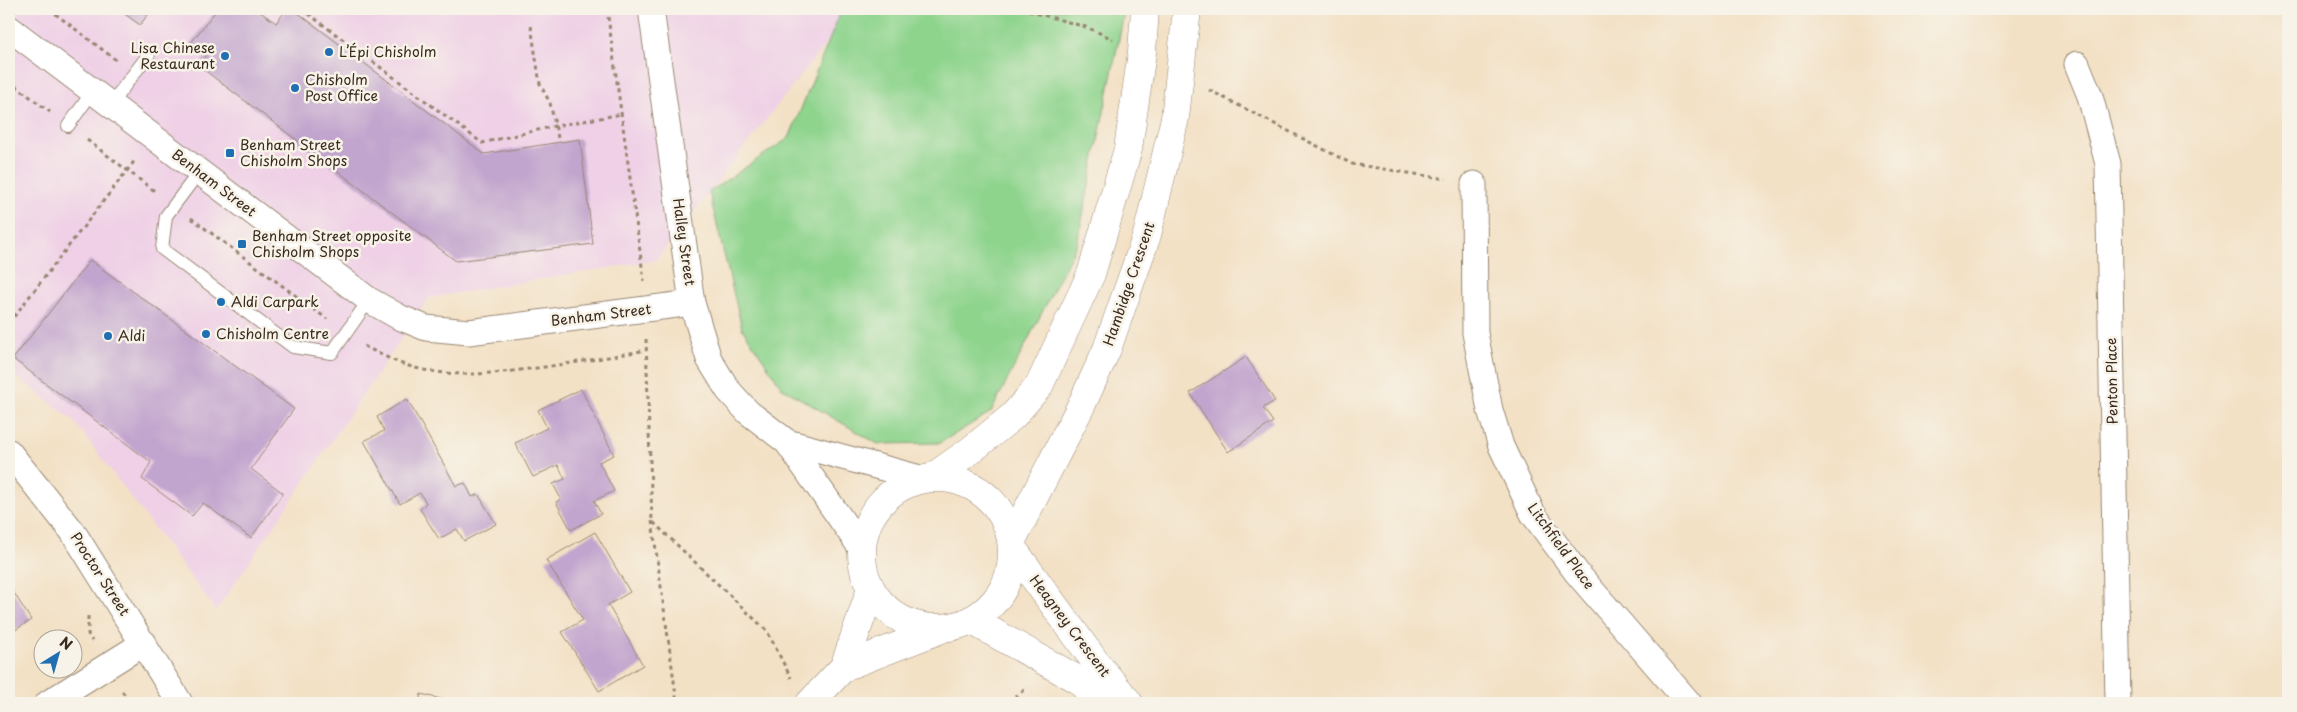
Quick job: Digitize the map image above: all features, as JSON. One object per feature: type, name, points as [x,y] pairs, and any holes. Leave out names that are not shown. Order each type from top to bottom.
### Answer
[{"type":"street","name":"Halley Street","points":[[651,9],[692,303],[710,359],[728,390],[748,412],[787,442],[861,548]]},
{"type":"street","points":[[938,630],[916,625],[890,611],[871,589],[863,569],[861,548],[870,517],[891,492],[927,478],[971,450],[1014,416],[1039,386],[1091,274],[1128,150],[1142,52],[1145,9]]},
{"type":"street","name":"Hambidge Crescent","points":[[1012,544],[1082,404],[1107,349],[1147,235],[1175,118],[1187,9]]},
{"type":"street","name":"Benham Street","points":[[10,32],[102,98],[369,300],[399,317],[426,328],[470,332],[692,303]]},
{"type":"street","name":"Penton Place","points":[[2077,64],[2090,96],[2108,164],[2118,703]]},
{"type":"street","name":"Litchfield Place","points":[[1474,184],[1476,333],[1490,410],[1501,446],[1534,514],[1577,573],[1689,703]]},
{"type":"street","name":"Halley Street","points":[[787,442],[927,478]]},
{"type":"street","name":"Proctor Street","points":[[9,452],[73,532],[180,703]]},
{"type":"street","points":[[810,703],[838,674],[938,630],[955,627],[971,620],[994,603],[1009,578],[1012,544],[1002,514],[984,494],[960,480],[927,478]]},
{"type":"street","name":"Heagney Crescent","points":[[1012,544],[1097,664],[1130,703]]},
{"type":"street","points":[[838,674],[871,589]]},
{"type":"street","name":"Heagney Crescent","points":[[971,620],[1080,681],[1099,703]]},
{"type":"street","points":[[48,703],[144,643]]},
{"type":"lane","points":[[68,126],[102,98],[149,54]]},
{"type":"lane","points":[[199,172],[166,216],[162,249],[293,347],[332,353],[369,300]]},
{"type":"path","points":[[302,9],[482,143],[555,126],[622,114]]},
{"type":"path","points":[[607,9],[644,269],[652,521],[677,703]]},
{"type":"path","points":[[1021,9],[1086,27],[1142,52]]},
{"type":"path","points":[[531,26],[540,84],[550,103],[558,142]]},
{"type":"path","points":[[1180,75],[1352,164],[1474,184]]},
{"type":"path","points":[[9,323],[153,137]]},
{"type":"path","points":[[652,521],[767,631],[792,679]]},
{"type":"path","points":[[1009,703],[1023,691]]},
{"type":"path","points":[[127,698],[137,703]]},
{"type":"shaded area","name":"Chisholm Centre","points":[[9,9],[853,9],[656,260],[429,298],[216,611],[73,420],[9,371]]},
{"type":"green space","points":[[842,9],[1125,9],[1077,244],[991,412],[940,443],[878,444],[782,388],[742,328],[709,192],[789,138]]},
{"type":"building","points":[[118,9],[152,9],[140,25]]},
{"type":"building","points":[[217,9],[256,9],[276,23],[287,9],[293,9],[484,154],[580,139],[593,244],[456,261],[199,66],[206,56],[190,44]]},
{"type":"building","points":[[90,260],[294,409],[251,469],[283,493],[251,538],[203,503],[192,516],[142,479],[151,462],[13,359]]},
{"type":"building","points":[[1246,357],[1275,401],[1263,408],[1273,422],[1228,452],[1190,393]]},
{"type":"building","points":[[581,389],[614,455],[599,462],[614,491],[594,501],[601,514],[571,530],[556,502],[561,499],[553,484],[565,479],[558,465],[533,477],[515,443],[547,428],[538,410]]},
{"type":"building","points":[[407,399],[456,486],[465,483],[472,497],[478,494],[496,524],[464,541],[457,529],[439,539],[420,509],[426,503],[420,493],[400,504],[364,441],[384,431],[377,417]]},
{"type":"building","points":[[595,532],[630,592],[608,605],[643,665],[599,691],[562,632],[583,620],[546,560]]},
{"type":"building","points":[[9,585],[31,620],[9,634]]},
{"type":"building","points":[[421,694],[456,703],[419,703]]},
{"type":"place","name":"L’Épi Chisholm","points":[[329,52]]},
{"type":"place","name":"Lisa Chinese Restaurant","points":[[225,56]]},
{"type":"place","name":"Chisholm Post Office","points":[[295,88]]},
{"type":"place","name":"Benham Street Chisholm Shops","points":[[230,153]]},
{"type":"place","name":"Benham Street opposite Chisholm Shops","points":[[242,244]]},
{"type":"place","name":"Aldi Carpark","points":[[221,302]]},
{"type":"place","name":"Chisholm Centre","points":[[206,334]]},
{"type":"place","name":"Aldi","points":[[108,336]]}]
